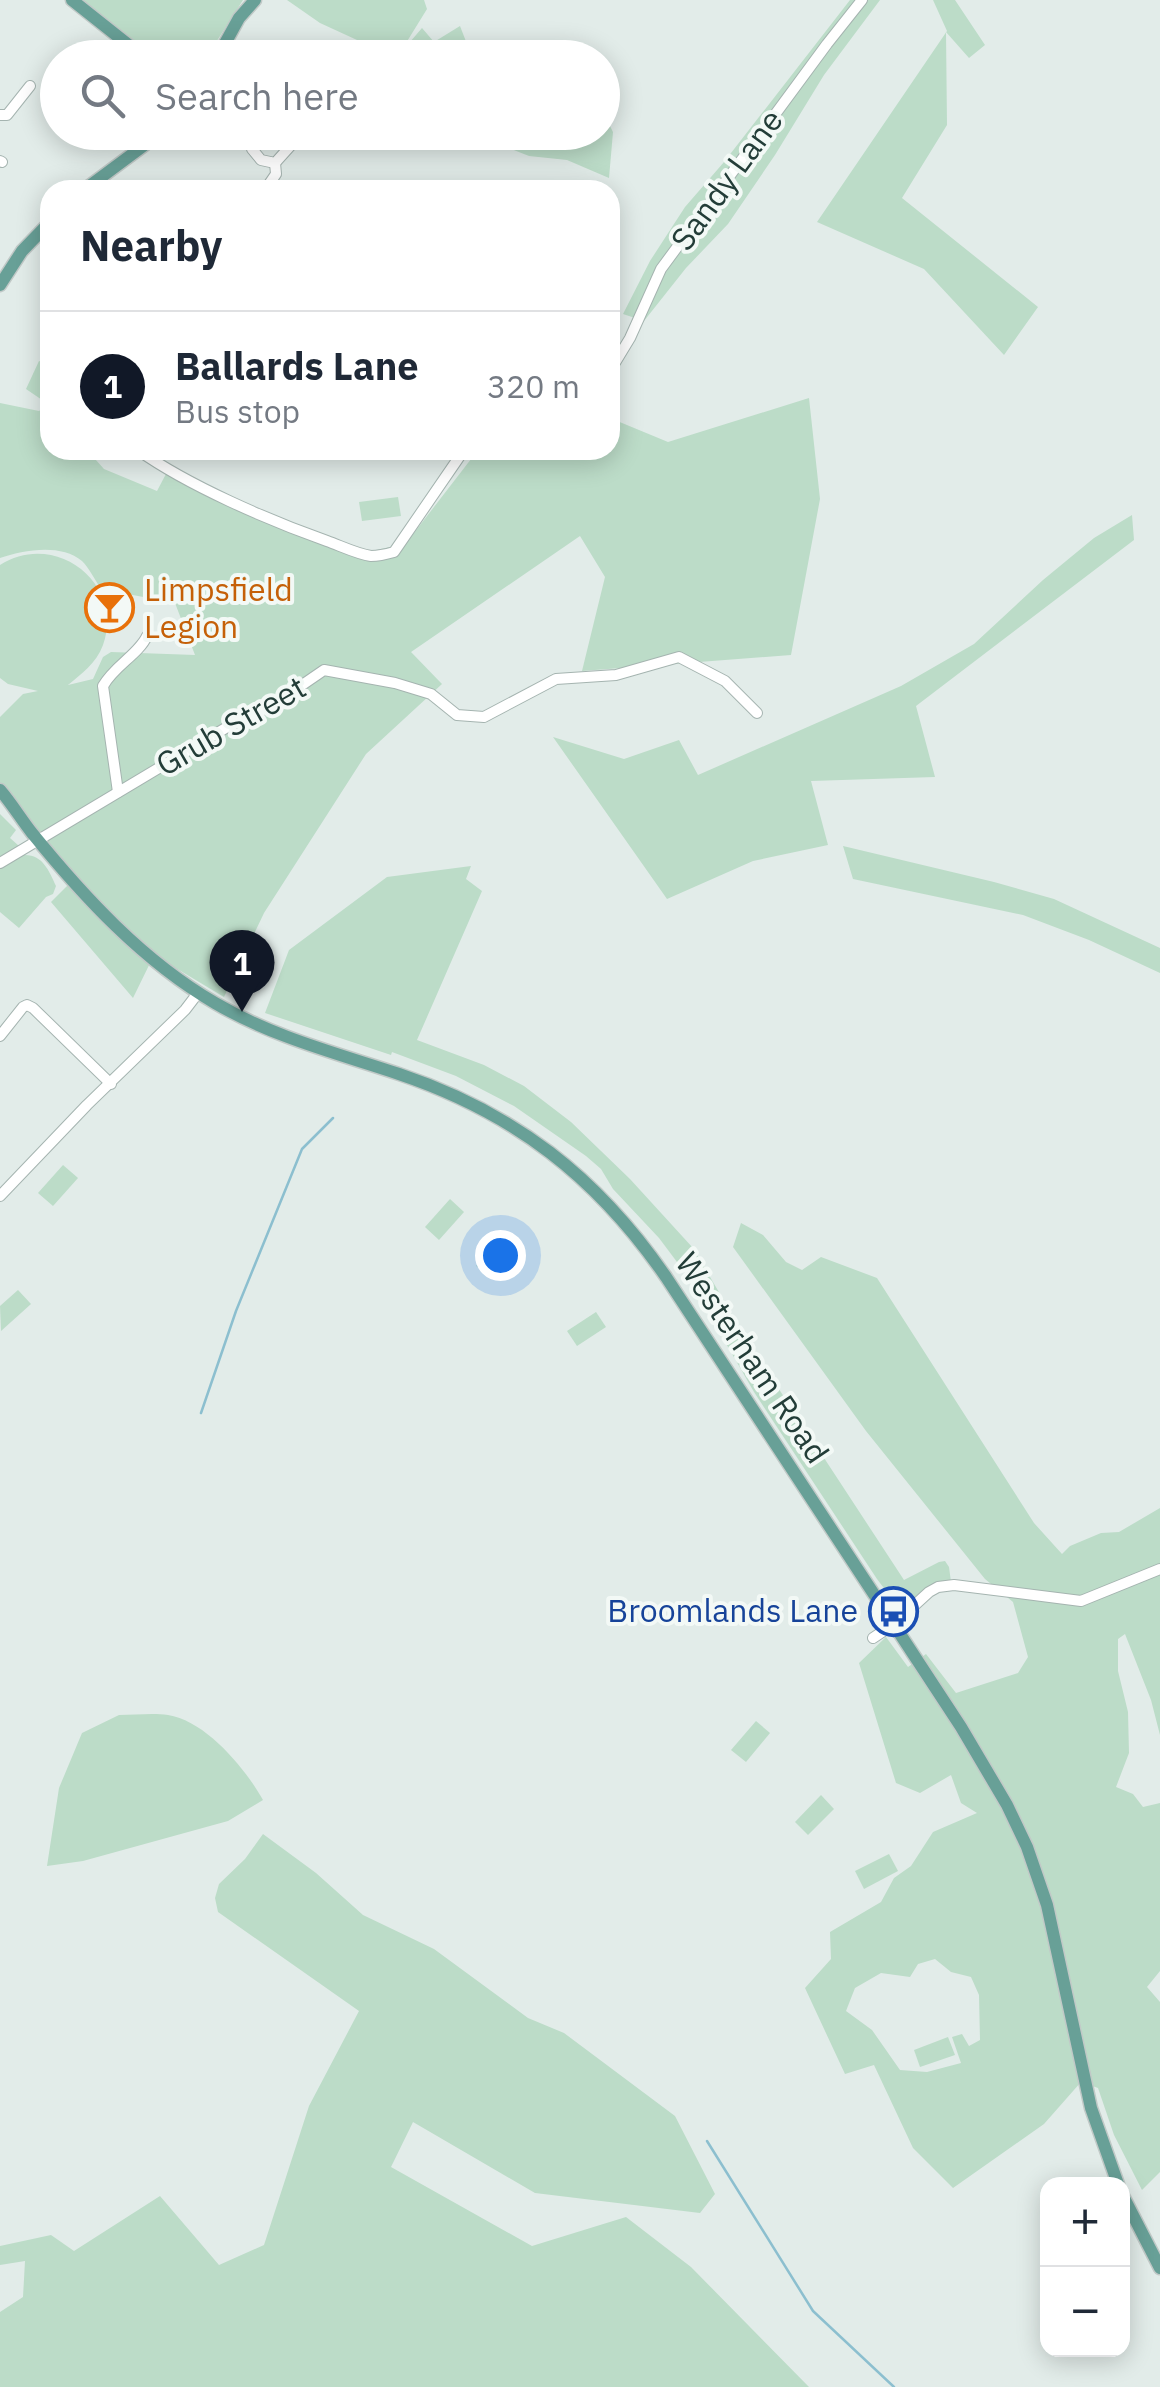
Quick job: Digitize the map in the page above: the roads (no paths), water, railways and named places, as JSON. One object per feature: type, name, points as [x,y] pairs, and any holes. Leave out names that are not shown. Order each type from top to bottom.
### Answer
[{"type":"main road","points":[[72,0],[122,40]]},
{"type":"main road","points":[[228,40],[239,18],[255,0]]},
{"type":"main road","points":[[106,180],[141,150]]},
{"type":"main road","points":[[0,285],[22,251],[40,232]]},
{"type":"main road","name":"Westerham Road","points":[[0,790],[30,829]]},
{"type":"main road","name":"Westerham Road","points":[[0,800],[134,943],[198,993],[268,1030],[472,1103],[523,1132],[570,1167],[612,1208],[656,1263],[986,1765],[1027,1847],[1055,1933],[1069,2014],[1092,2108],[1116,2177]]},
{"type":"main road","points":[[1130,2210],[1160,2268]]},
{"type":"street","name":"Sandy Lane","points":[[620,354],[660,269],[862,0]]},
{"type":"street","points":[[0,115],[8,115],[30,86]]},
{"type":"street","points":[[253,150],[260,160],[276,163]]},
{"type":"street","points":[[272,180],[276,163],[287,150]]},
{"type":"street","points":[[151,460],[306,534],[369,555],[394,552],[457,460]]},
{"type":"street","points":[[118,792],[103,686],[111,672],[144,644],[147,636]]},
{"type":"street","name":"Grub Street","points":[[0,863],[229,726],[273,705],[324,670],[395,683],[431,694],[457,715],[484,717],[556,679],[616,674],[679,657],[724,680],[756,714]]},
{"type":"street","points":[[0,1196],[184,1012],[198,993]]},
{"type":"street","points":[[0,1036],[23,1007],[33,1008],[111,1084]]},
{"type":"street","points":[[873,1638],[938,1588],[954,1586],[1082,1602],[1160,1569]]},
{"type":"waterway","points":[[201,1413],[236,1311],[302,1149],[333,1118]]},
{"type":"waterway","points":[[707,2141],[813,2311],[894,2387]]},
{"type":"place","name":"Limpsfield Legion","points":[[109,608]]},
{"type":"place","name":"Ballards Lane","points":[[242,1012]]},
{"type":"place","name":"Broomlands Lane","points":[[893,1611]]}]
